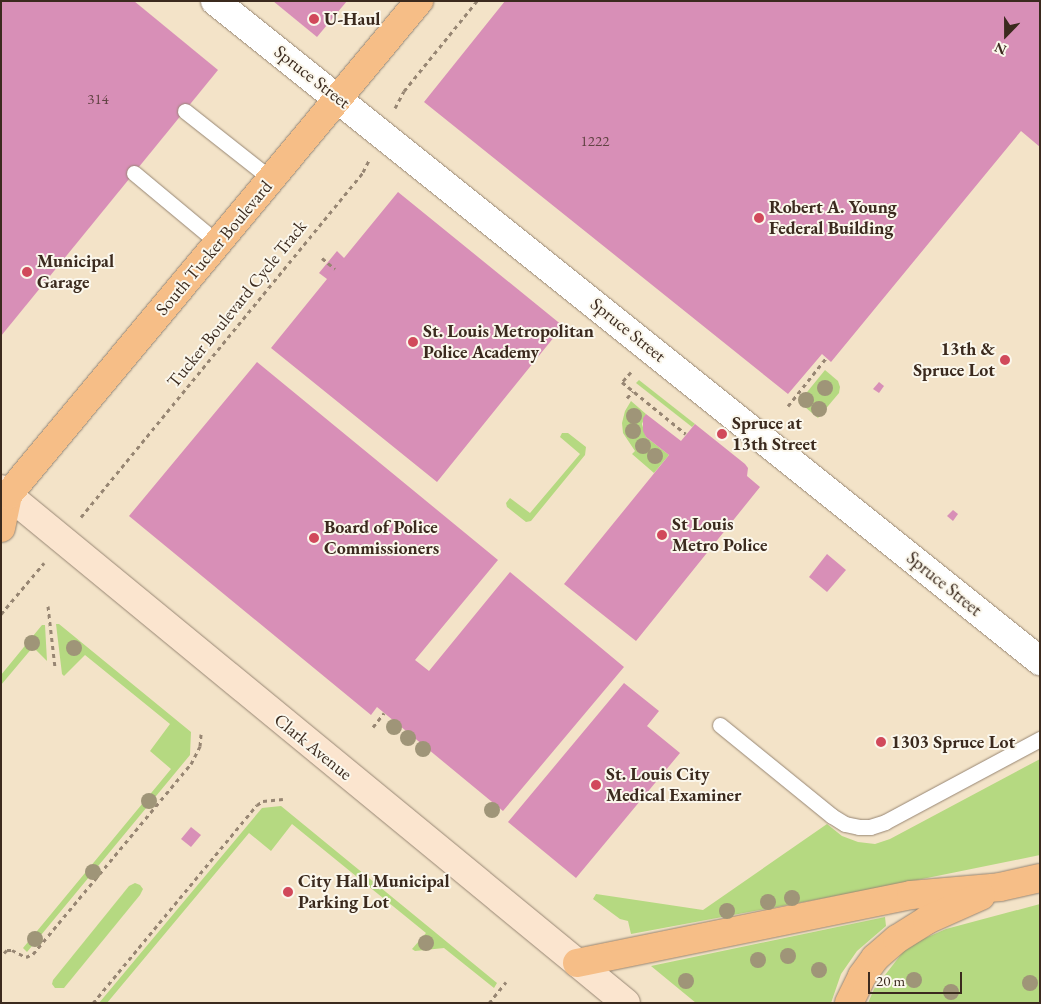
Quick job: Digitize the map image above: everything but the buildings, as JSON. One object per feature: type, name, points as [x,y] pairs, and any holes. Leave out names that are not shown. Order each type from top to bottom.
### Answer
[{"type":"main road","name":"South Tucker Boulevard","points":[[1,528],[4,493],[218,243],[419,1]]},
{"type":"main road","points":[[577,963],[911,895],[1000,887],[1040,878]]},
{"type":"main road","points":[[849,1003],[862,976],[875,958],[897,939],[927,920],[1000,887]]},
{"type":"street","name":"Spruce Street","points":[[215,1],[339,98],[1040,661]]},
{"type":"street","name":"Clark Avenue","points":[[4,493],[63,539],[626,1003]]},
{"type":"lane","points":[[185,111],[271,179]]},
{"type":"lane","points":[[134,173],[218,243]]},
{"type":"lane","points":[[720,726],[832,816],[845,824],[859,827],[870,827],[885,822],[1040,739]]},
{"type":"path","name":"Tucker Boulevard Cycle Track","points":[[1,614],[363,172],[404,91],[477,1]]},
{"type":"path","points":[[322,258],[335,269]]},
{"type":"path","points":[[788,406],[826,358]]},
{"type":"path","points":[[632,369],[622,382],[686,434]]},
{"type":"path","points":[[627,398],[633,391]]},
{"type":"path","points":[[48,606],[55,667]]},
{"type":"path","points":[[373,727],[384,713]]},
{"type":"path","points":[[4,953],[7,950],[12,950],[26,957],[33,954],[191,764],[200,746],[201,734]]},
{"type":"path","points":[[93,1003],[256,806],[263,801],[282,799]]},
{"type":"path","points":[[489,1003],[506,982]]},
{"type":"green space","points":[[825,370],[838,381],[840,387],[839,393],[818,418],[799,402]]},
{"type":"green space","points":[[639,380],[695,424],[692,427],[636,383]]},
{"type":"green space","points":[[631,401],[646,414],[642,424],[646,437],[669,455],[654,473],[632,454],[635,451],[623,433],[622,423],[625,411]]},
{"type":"green space","points":[[562,433],[568,433],[586,447],[585,455],[531,521],[526,522],[507,507],[506,503],[510,498],[530,513],[580,454],[560,437]]},
{"type":"green space","points":[[56,624],[59,624],[191,732],[190,755],[27,952],[23,948],[171,769],[150,751],[170,724],[85,655],[64,676],[62,674]]},
{"type":"green space","points":[[42,625],[45,625],[47,661],[33,647],[1,685],[1,675]]},
{"type":"green space","points":[[1040,759],[1040,855],[868,890],[631,934],[628,921],[620,919],[593,899],[596,894],[703,910],[827,824],[842,836],[858,842],[875,844],[890,839]]},
{"type":"green space","points":[[281,806],[497,983],[494,988],[444,948],[415,951],[412,949],[426,933],[292,824],[271,851],[249,833],[107,1003],[99,1003],[262,808]]},
{"type":"green space","points":[[135,883],[143,889],[140,895],[64,988],[55,988],[52,984],[53,980],[129,886]]},
{"type":"green space","points":[[1040,904],[1040,1003],[868,1003],[874,989],[903,952],[923,939],[946,929]]},
{"type":"green space","points":[[885,917],[886,926],[857,951],[841,974],[831,1003],[696,1003],[651,966]]},
{"type":"place","name":"U-Haul","points":[[314,19]]},
{"type":"place","name":"Robert A. Young Federal Building","points":[[759,218]]},
{"type":"place","name":"Municipal Garage","points":[[27,272]]},
{"type":"place","name":"St. Louis Metropolitan Police Academy","points":[[413,342]]},
{"type":"place","name":"13th & Spruce Lot","points":[[1005,360]]},
{"type":"place","name":"Spruce at 13th Street","points":[[722,434]]},
{"type":"place","name":"St Louis Metro Police","points":[[662,535]]},
{"type":"place","name":"Board of Police Commissioners","points":[[314,538]]},
{"type":"place","name":"1303 Spruce Lot","points":[[881,742]]},
{"type":"place","name":"St. Louis City Medical Examiner","points":[[596,785]]},
{"type":"place","name":"City Hall Municipal Parking Lot","points":[[288,892]]}]
